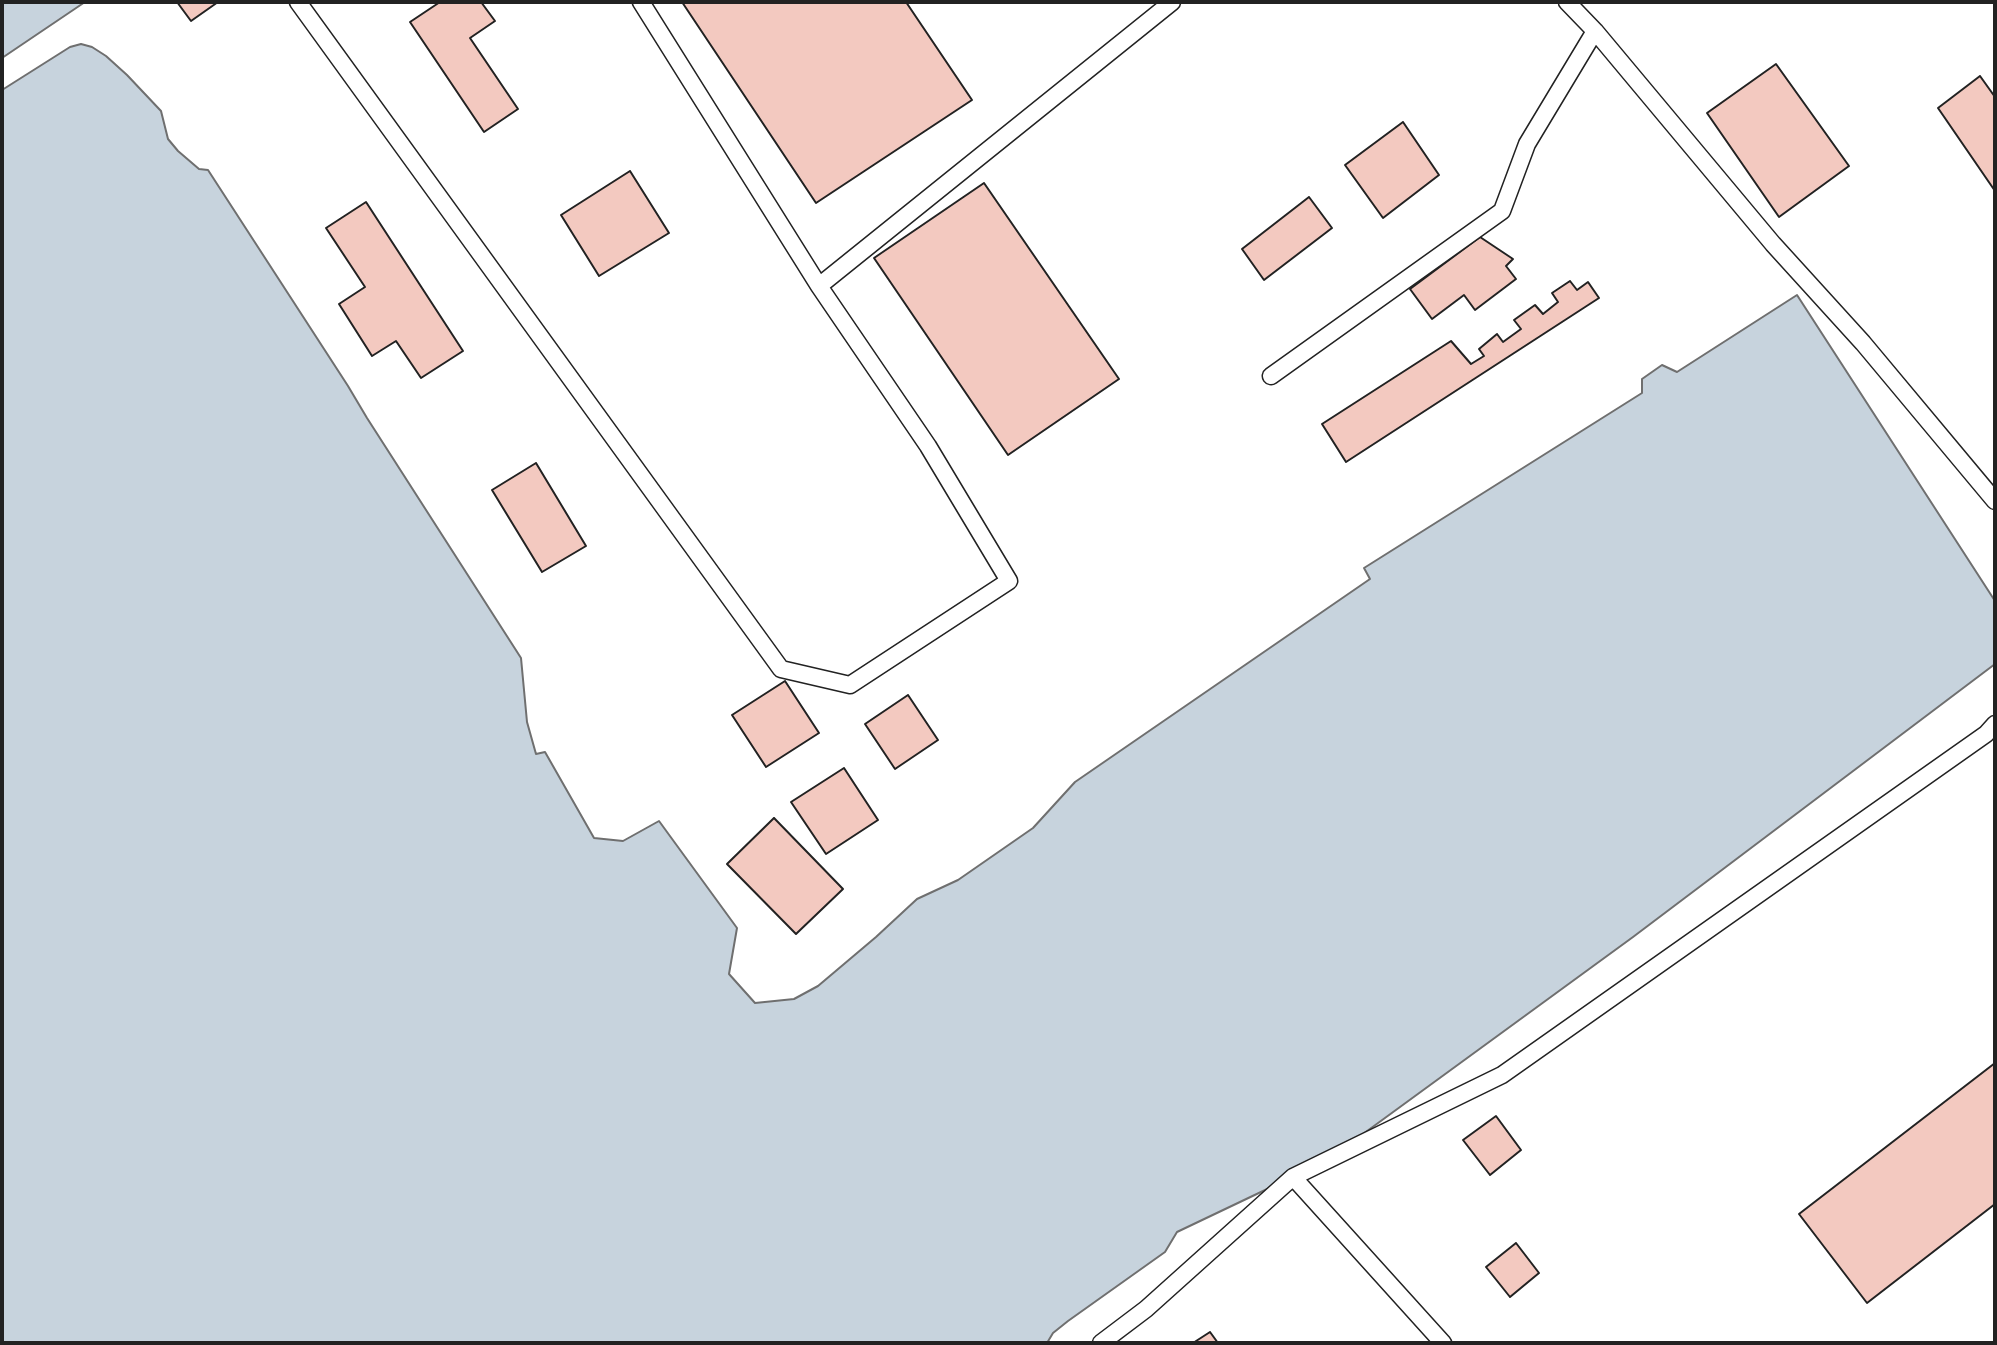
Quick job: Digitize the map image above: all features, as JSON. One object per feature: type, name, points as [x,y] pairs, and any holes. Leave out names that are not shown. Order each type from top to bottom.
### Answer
[{"type":"lane","points":[[298,2],[780,669],[850,685],[1009,581],[928,446],[819,286],[641,2]]},
{"type":"lane","points":[[819,286],[1172,2]]},
{"type":"lane","points":[[1567,2],[1773,244],[1863,343],[1995,502]]},
{"type":"lane","points":[[1272,376],[1502,211],[1527,144],[1595,32]]},
{"type":"lane","points":[[1101,1343],[1146,1309],[1293,1177],[1502,1075],[1986,734],[1995,724]]},
{"type":"lane","points":[[1293,1177],[1443,1343]]},
{"type":"shaded area","points":[[2,2],[85,2],[2,58]]},
{"type":"shaded area","points":[[81,44],[106,56],[127,75],[161,111],[168,139],[178,151],[199,169],[208,170],[348,386],[521,658],[527,722],[536,754],[545,752],[594,838],[623,841],[659,821],[737,928],[729,974],[755,1003],[794,999],[818,986],[917,899],[958,880],[1033,828],[1075,782],[1370,579],[1364,568],[1642,393],[1642,379],[1662,365],[1677,372],[1797,295],[1995,601],[1995,664],[1633,937],[1326,1161],[1177,1232],[1165,1252],[1068,1321],[1053,1333],[1047,1343],[2,1343],[2,90],[70,47]]},
{"type":"building","points":[[177,2],[218,2],[191,21]]},
{"type":"building","points":[[440,2],[481,2],[495,21],[470,38],[518,109],[484,132],[410,22]]},
{"type":"building","points":[[682,2],[906,2],[972,100],[816,203]]},
{"type":"building","points":[[1776,64],[1849,166],[1779,217],[1707,113]]},
{"type":"building","points":[[1980,76],[1995,97],[1995,191],[1938,108]]},
{"type":"building","points":[[1403,122],[1439,175],[1383,218],[1345,165]]},
{"type":"building","points":[[630,171],[669,233],[599,276],[561,215]]},
{"type":"building","points":[[984,183],[1119,379],[1008,455],[874,258]]},
{"type":"building","points":[[1309,197],[1332,228],[1264,280],[1242,249]]},
{"type":"building","points":[[366,202],[463,351],[421,378],[396,341],[372,356],[339,304],[365,287],[326,228]]},
{"type":"building","points":[[1480,237],[1513,259],[1506,266],[1516,279],[1475,310],[1464,295],[1432,319],[1410,289]]},
{"type":"building","points":[[1570,281],[1577,290],[1588,282],[1599,298],[1346,462],[1322,424],[1451,341],[1471,364],[1484,356],[1479,349],[1497,334],[1503,342],[1521,329],[1514,320],[1535,305],[1543,314],[1558,302],[1552,293]]},
{"type":"building","points":[[536,463],[586,546],[542,572],[492,490]]},
{"type":"building","points":[[785,681],[819,733],[766,767],[732,715]]},
{"type":"building","points":[[908,695],[938,740],[895,769],[865,724]]},
{"type":"building","points":[[844,768],[878,820],[826,854],[791,802]]},
{"type":"building","points":[[774,818],[843,889],[796,934],[727,864]]},
{"type":"building","points":[[1995,1063],[1995,1204],[1867,1303],[1799,1214]]},
{"type":"building","points":[[1496,1116],[1521,1150],[1490,1175],[1463,1140]]},
{"type":"building","points":[[1516,1243],[1539,1273],[1510,1297],[1486,1267]]},
{"type":"building","points":[[1210,1332],[1218,1343],[1193,1343]]}]
